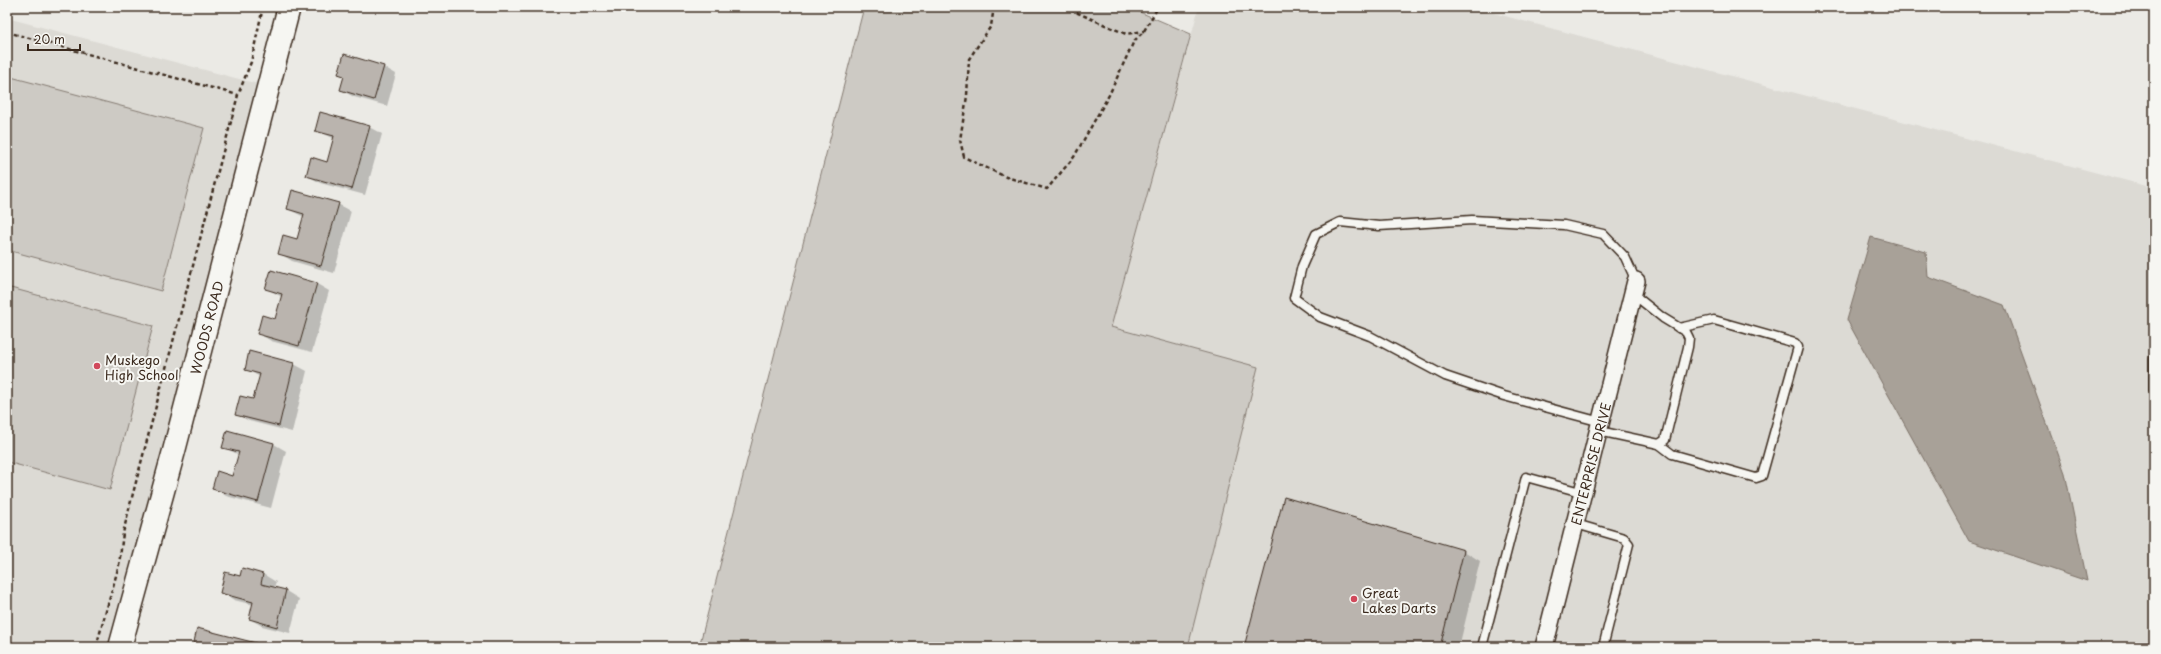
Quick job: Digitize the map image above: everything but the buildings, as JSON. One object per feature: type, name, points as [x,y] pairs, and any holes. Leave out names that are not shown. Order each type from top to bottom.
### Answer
[{"type":"street","name":"WOODS ROAD","points":[[120,647],[174,451],[289,7]]},
{"type":"street","name":"ENTERPRISE DRIVE","points":[[1544,647],[1635,287]]},
{"type":"lane","points":[[1659,444],[1665,440],[1689,338],[1686,332],[1679,328],[1663,318],[1635,287],[1625,256],[1603,234],[1564,225],[1472,220],[1379,226],[1340,222],[1316,234],[1302,266],[1294,298],[1320,317],[1370,336],[1445,376],[1600,427],[1659,444],[1672,454],[1756,478],[1762,476],[1798,347],[1795,343],[1714,320],[1679,328]]},
{"type":"lane","points":[[2154,359],[2154,391]]},
{"type":"lane","points":[[1482,647],[1526,477],[1584,493]]},
{"type":"lane","points":[[1576,524],[1624,538],[1629,544],[1603,647]]},
{"type":"path","points":[[96,647],[119,564],[123,533],[131,501],[238,96],[250,62],[263,7]]},
{"type":"path","points":[[994,7],[991,26],[969,59],[967,96],[960,140],[964,158],[1006,177],[1047,189],[1074,157],[1109,95],[1134,41],[1144,31],[1158,7]]},
{"type":"path","points":[[1064,7],[1126,34],[1144,31]]},
{"type":"path","points":[[7,32],[238,96]]},
{"type":"shaded area","points":[[864,7],[1128,7],[1191,34],[1111,327],[1258,367],[1188,647],[699,647]]},
{"type":"shaded area","points":[[1199,7],[1471,7],[2154,188],[2154,647],[1188,647],[1258,367],[1111,327]]},
{"type":"shaded area","name":"Muskego High School","points":[[7,18],[262,85],[111,647],[7,647]]},
{"type":"shaded area","points":[[7,76],[204,128],[161,291],[7,250]]},
{"type":"shaded area","points":[[1871,237],[1926,252],[1928,277],[2004,305],[2065,473],[2087,581],[1969,541],[1847,320]]},
{"type":"shaded area","points":[[7,287],[153,326],[110,490],[7,462]]},
{"type":"place","name":"Muskego High School","points":[[97,366]]},
{"type":"place","name":"Great Lakes Darts","points":[[1354,599]]}]
